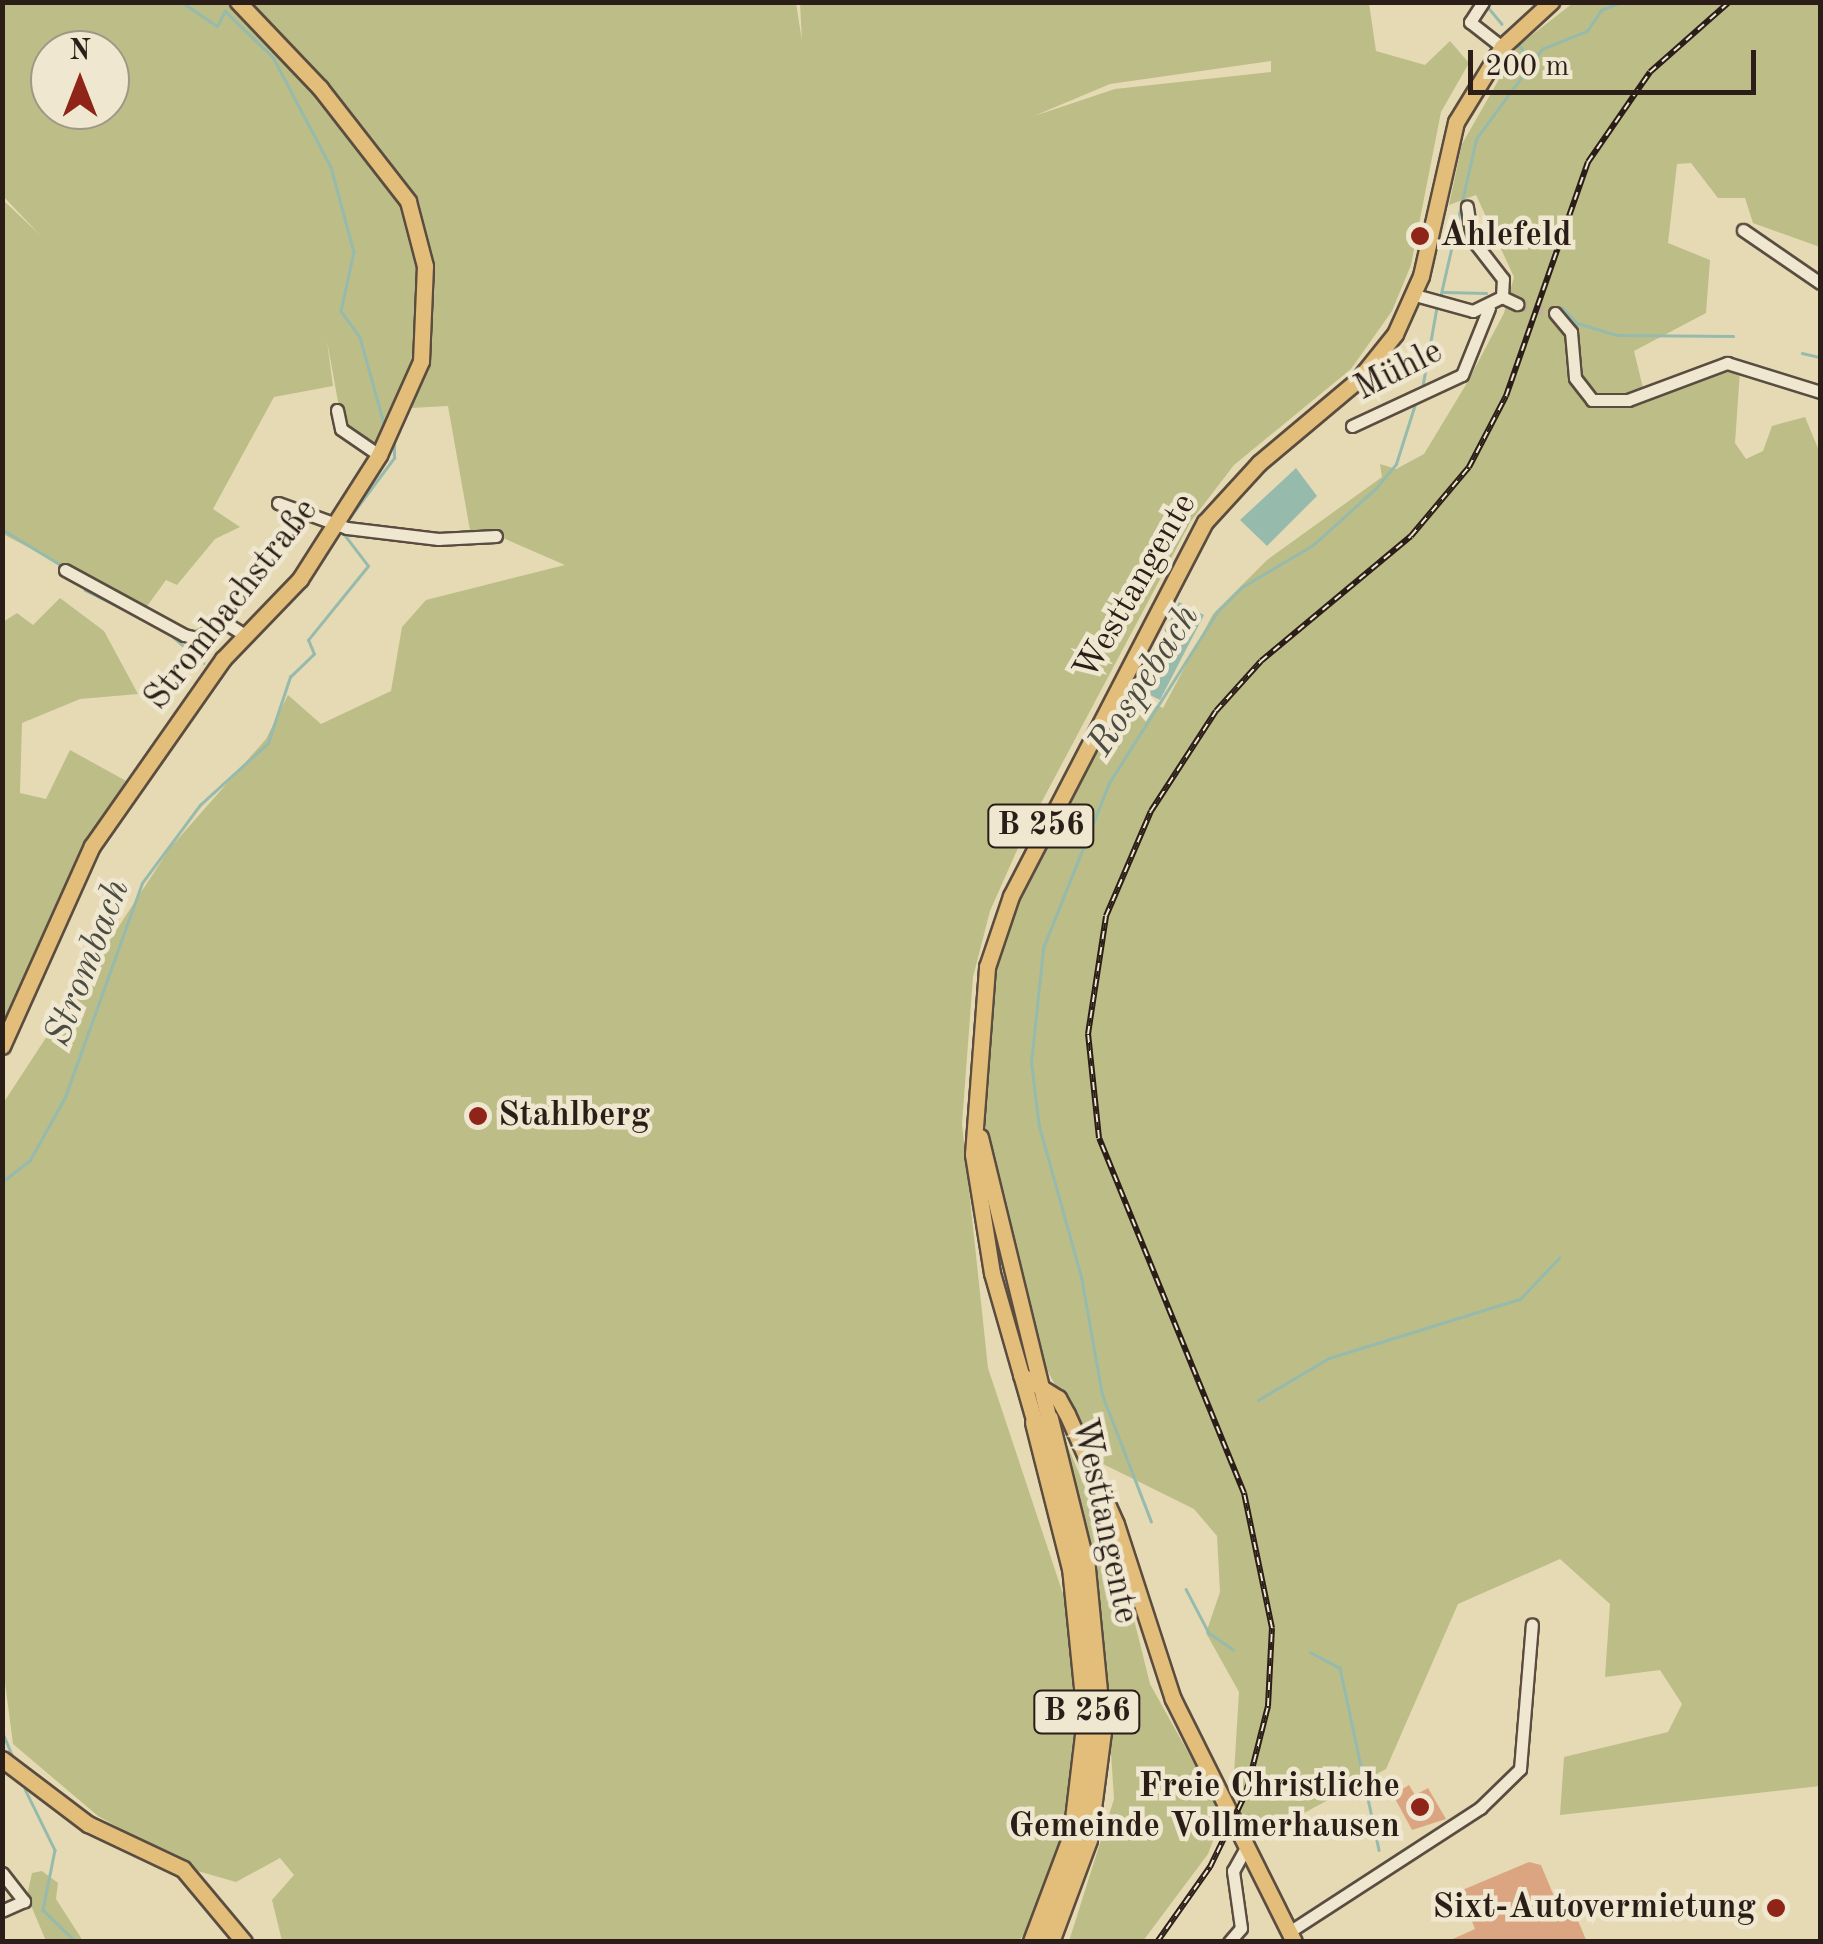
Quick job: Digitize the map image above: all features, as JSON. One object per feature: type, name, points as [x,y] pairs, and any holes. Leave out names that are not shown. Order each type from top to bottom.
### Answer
[{"type":"highway","name":"Westtangente","points":[[1033,1942],[1073,1836],[1088,1718],[1050,1419]]},
{"type":"highway","name":"Westtangente","points":[[1050,1419],[1086,1569],[1102,1732],[1088,1840],[1050,1942]]},
{"type":"main road","name":"Strombachstraße","points":[[2,1046],[92,846],[246,635],[300,579],[378,455],[421,361],[419,229],[364,141],[238,2]]},
{"type":"main road","name":"Westtangente","points":[[1050,1419],[1018,1372],[978,1205],[975,1115],[987,967],[1011,896],[1181,560],[1225,498],[1378,359],[1415,294],[1456,122],[1502,47],[1551,2]]},
{"type":"main road","name":"Westtangente","points":[[975,1115],[1050,1419]]},
{"type":"main road","points":[[1018,1372],[1041,1390]]},
{"type":"main road","points":[[1050,1419],[1116,1524],[1152,1652],[1292,1937]]},
{"type":"main road","points":[[2,1759],[88,1824],[182,1869],[244,1942]]},
{"type":"street","points":[[1483,2],[1470,22],[1502,47]]},
{"type":"street","points":[[1467,206],[1472,240],[1503,279],[1502,298],[1489,308]]},
{"type":"street","points":[[1743,230],[1820,283]]},
{"type":"street","name":"Mühle","points":[[1352,426],[1411,395],[1425,393],[1462,375],[1489,308],[1450,307],[1415,294]]},
{"type":"street","points":[[1502,298],[1517,304]]},
{"type":"street","points":[[1555,313],[1571,332],[1575,378],[1592,400],[1628,400],[1728,363],[1820,392]]},
{"type":"street","points":[[336,410],[341,430],[378,455]]},
{"type":"street","points":[[278,503],[337,522],[438,539],[496,536]]},
{"type":"street","points":[[64,570],[184,636],[197,638],[224,622],[246,635]]},
{"type":"street","points":[[1292,1937],[1480,1808],[1520,1769],[1532,1624]]},
{"type":"street","points":[[1229,1942],[1240,1924],[1233,1871],[1247,1846]]},
{"type":"street","points":[[2,1873],[24,1902],[2,1910]]},
{"type":"green space","points":[[3,3],[228,3],[318,93],[404,206],[418,239],[417,357],[374,451],[343,429],[327,341],[333,386],[274,397],[213,509],[240,527],[215,539],[177,585],[166,580],[145,609],[3,534],[3,200],[40,235],[3,196]]},
{"type":"green space","points":[[246,3],[796,3],[802,41],[800,3],[1369,3],[1376,51],[1425,65],[1450,41],[1469,63],[1441,112],[1411,265],[1392,311],[1351,369],[1234,465],[1191,521],[1022,839],[990,911],[973,977],[962,1124],[988,1368],[1069,1612],[1075,1743],[1065,1827],[1038,1913],[1019,1941],[282,1941],[272,1900],[294,1875],[280,1858],[236,1882],[194,1870],[98,1816],[13,1744],[2,1660],[2,1105],[170,848],[266,739],[288,695],[321,724],[391,691],[402,627],[426,600],[565,565],[496,535],[471,536],[448,406],[411,408],[426,364],[428,306],[427,237],[411,198]],"holes":[[[1271,61],[1271,72],[1115,89],[1034,116],[1110,84]]]},
{"type":"green space","points":[[1573,3],[1820,3],[1820,247],[1753,223],[1745,198],[1718,198],[1691,163],[1677,164],[1668,243],[1710,260],[1706,313],[1634,351],[1646,400],[1708,371],[1740,371],[1735,443],[1746,459],[1763,451],[1772,426],[1805,417],[1820,453],[1820,1786],[1560,1815],[1564,1757],[1668,1732],[1682,1704],[1660,1670],[1605,1677],[1610,1604],[1560,1559],[1458,1604],[1386,1769],[1276,1828],[1246,1825],[1233,1790],[1239,1692],[1206,1633],[1220,1592],[1217,1536],[1194,1509],[1095,1460],[1037,1351],[988,1151],[982,1096],[993,974],[1023,880],[1122,687],[1163,708],[1213,614],[1267,560],[1382,477],[1380,464],[1396,469],[1424,454],[1467,383],[1504,313],[1514,277],[1476,195],[1449,205],[1462,144],[1518,46]]},
{"type":"green space","points":[[60,598],[104,631],[138,694],[80,699],[22,723],[20,793],[46,799],[70,750],[128,782],[3,1040],[3,622],[17,613],[33,625]]},
{"type":"green space","points":[[1056,1419],[1124,1579],[1150,1684],[1223,1815],[1208,1854],[1143,1941],[1069,1941],[1114,1799],[1103,1631]]},
{"type":"green space","points":[[42,1871],[58,1883],[56,1899],[83,1941],[46,1941],[27,1896],[32,1873]]},
{"type":"water","points":[[1296,468],[1317,496],[1267,546],[1240,520]]},
{"type":"water","points":[[1179,602],[1204,615],[1160,700],[1136,688]]},
{"type":"building","name":"Freie Christliche Gemeinde Vollmerhausen","points":[[1409,1785],[1415,1795],[1428,1788],[1446,1819],[1412,1830],[1393,1795]]},
{"type":"building","points":[[1529,1862],[1541,1865],[1561,1913],[1573,1909],[1587,1942],[1446,1942],[1475,1929],[1460,1891]]},
{"type":"waterway","name":"Strombach","points":[[182,2],[217,26],[225,11],[273,57],[331,167],[354,252],[341,311],[360,337],[385,427]]},
{"type":"waterway","name":"Rospebach","points":[[1440,298],[1476,139],[1542,49],[1587,31],[1601,10],[1622,2]]},
{"type":"waterway","points":[[1487,6],[1502,24]]},
{"type":"waterway","points":[[1518,44],[1530,59]]},
{"type":"waterway","points":[[1444,292],[1486,293]]},
{"type":"waterway","name":"Rospebach","points":[[1422,389],[1437,305]]},
{"type":"waterway","points":[[1562,307],[1577,323],[1617,335],[1733,336]]},
{"type":"waterway","points":[[1802,353],[1820,357]]},
{"type":"waterway","name":"Rospebach","points":[[1151,1522],[1102,1395],[1081,1277],[1039,1127],[1031,1063],[1043,948],[1109,783],[1217,612],[1242,587],[1313,545],[1376,488],[1396,464],[1416,401]]},
{"type":"waterway","name":"Strombach","points":[[347,521],[394,458],[394,445]]},
{"type":"waterway","points":[[2,529],[61,565]]},
{"type":"waterway","name":"Strombach","points":[[2,1182],[30,1160],[65,1097],[142,883],[200,805],[268,743],[290,677],[314,654],[308,640],[368,566],[342,532]]},
{"type":"waterway","points":[[85,590],[124,609]]},
{"type":"waterway","points":[[173,637],[204,663]]},
{"type":"waterway","points":[[1258,1400],[1329,1358],[1520,1299],[1559,1258]]},
{"type":"waterway","name":"Strombach","points":[[2,1467],[2,1564]]},
{"type":"waterway","name":"Rospebach","points":[[1186,1589],[1209,1633],[1233,1649]]},
{"type":"waterway","name":"Rospebach","points":[[1310,1652],[1340,1668],[1379,1850]]},
{"type":"waterway","name":"Strombach","points":[[2,1731],[12,1755]]},
{"type":"waterway","name":"Strombach","points":[[25,1789],[55,1850],[43,1910],[76,1942]]},
{"type":"tunnel","points":[[1517,304],[1555,313]]},
{"type":"railway","points":[[1157,1942],[1210,1867],[1246,1793],[1268,1706],[1272,1628],[1244,1493],[1099,1138],[1088,1034],[1106,916],[1151,811],[1216,711],[1261,661],[1411,536],[1469,467],[1506,396],[1588,162],[1650,72],[1729,2]]},
{"type":"place","name":"Ahlefeld","points":[[1420,236]]},
{"type":"place","name":"Stahlberg","points":[[478,1116]]},
{"type":"place","name":"Freie Christliche Gemeinde Vollmerhausen","points":[[1420,1807]]},
{"type":"place","name":"Sixt-Autovermietung","points":[[1776,1908]]}]
